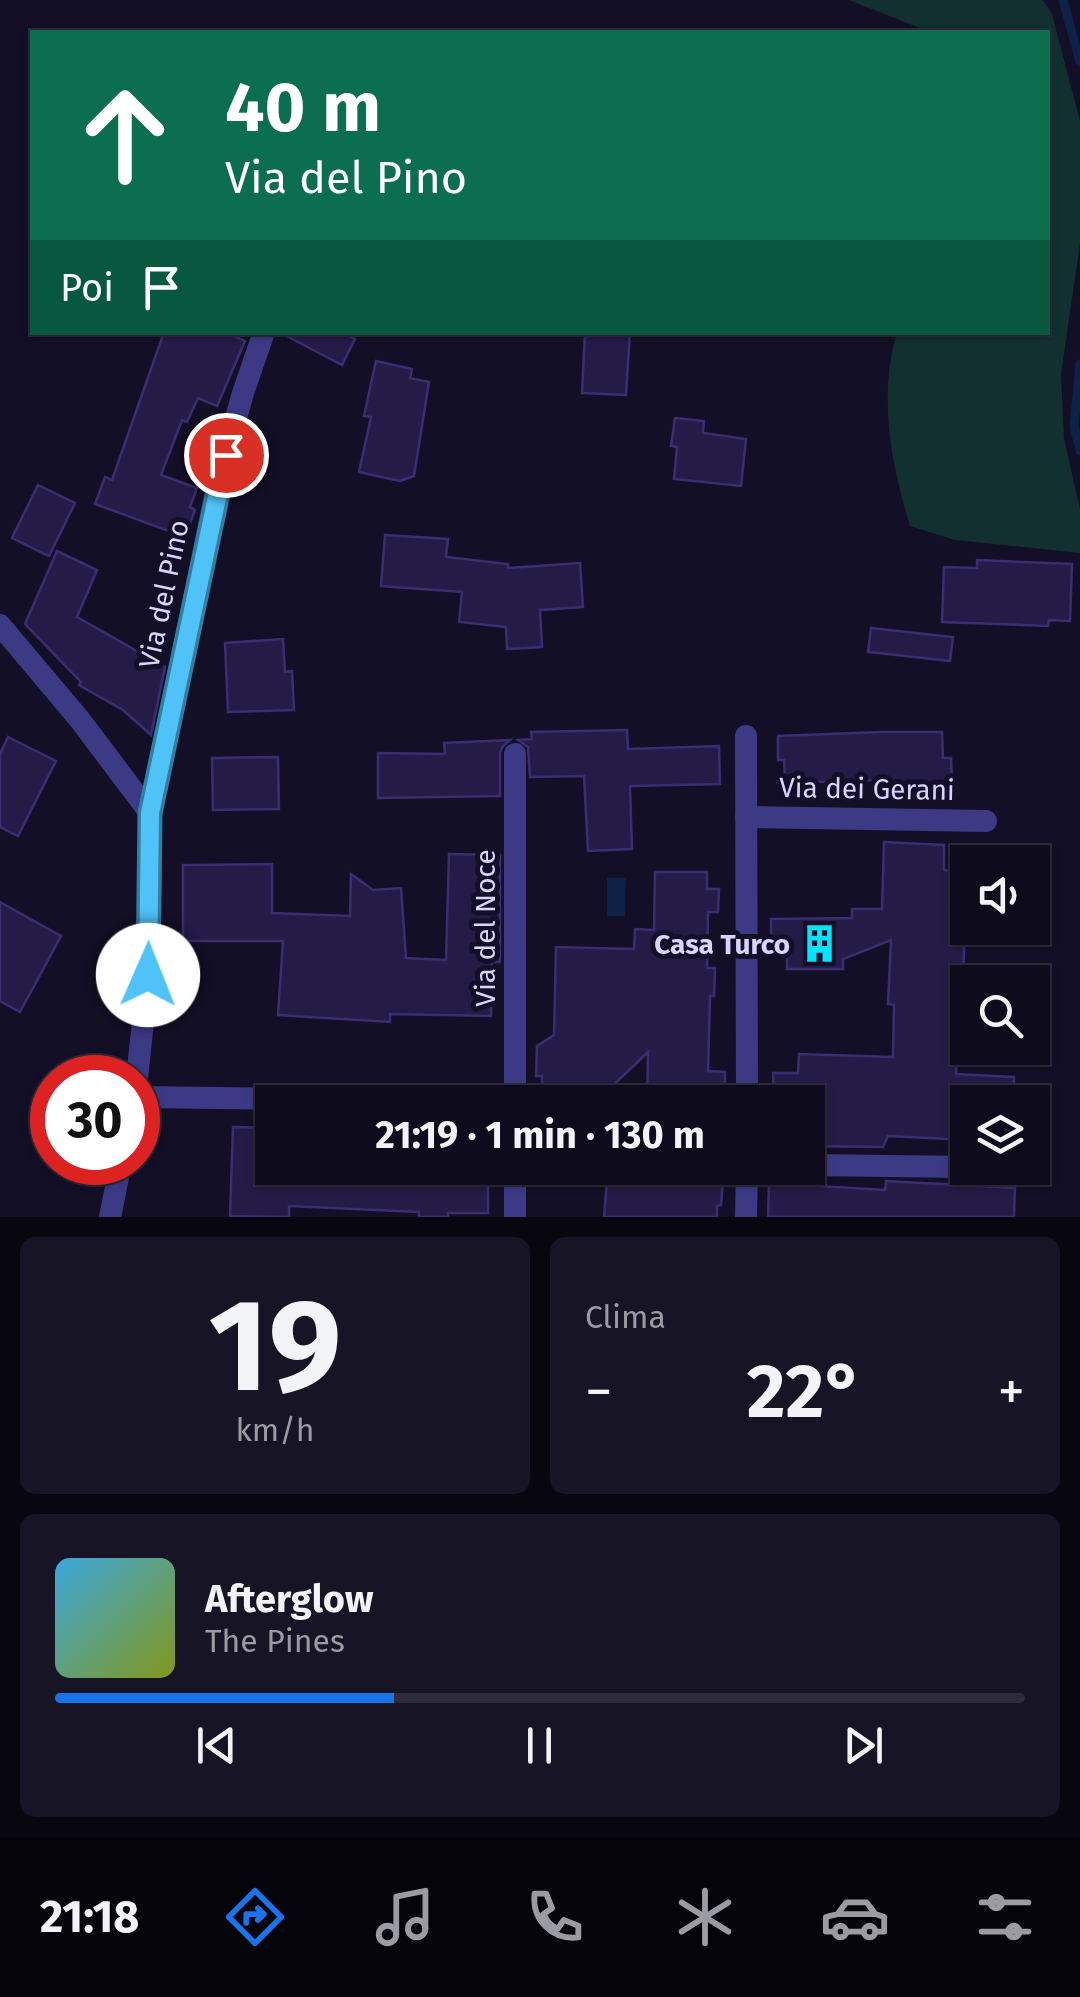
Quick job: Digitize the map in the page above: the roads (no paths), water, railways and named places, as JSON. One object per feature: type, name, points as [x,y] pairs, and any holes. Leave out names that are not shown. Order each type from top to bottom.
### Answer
[{"type":"street","name":"Via del Pino","points":[[139,1055],[148,975],[150,813],[217,486],[242,393],[263,335]]},
{"type":"street","points":[[0,625],[80,720],[150,813]]},
{"type":"street","name":"Via dei Gerani","points":[[746,736],[747,1085]]},
{"type":"street","name":"Via del Noce","points":[[515,754],[515,1085]]},
{"type":"street","name":"Via dei Gerani","points":[[746,817],[986,821]]},
{"type":"street","points":[[160,1098],[255,1099]]},
{"type":"street","points":[[825,1165],[950,1166]]},
{"type":"street","points":[[110,1217],[116,1185]]},
{"type":"street","points":[[515,1185],[515,1217]]},
{"type":"street","points":[[746,1217],[747,1185]]},
{"type":"water","points":[[607,878],[626,878],[625,916],[607,916]]},
{"type":"waterway","points":[[1063,0],[1080,62]]},
{"type":"waterway","points":[[1080,364],[1074,426],[1080,451]]},
{"type":"place","name":"Casa Turco","points":[[820,944]]}]
